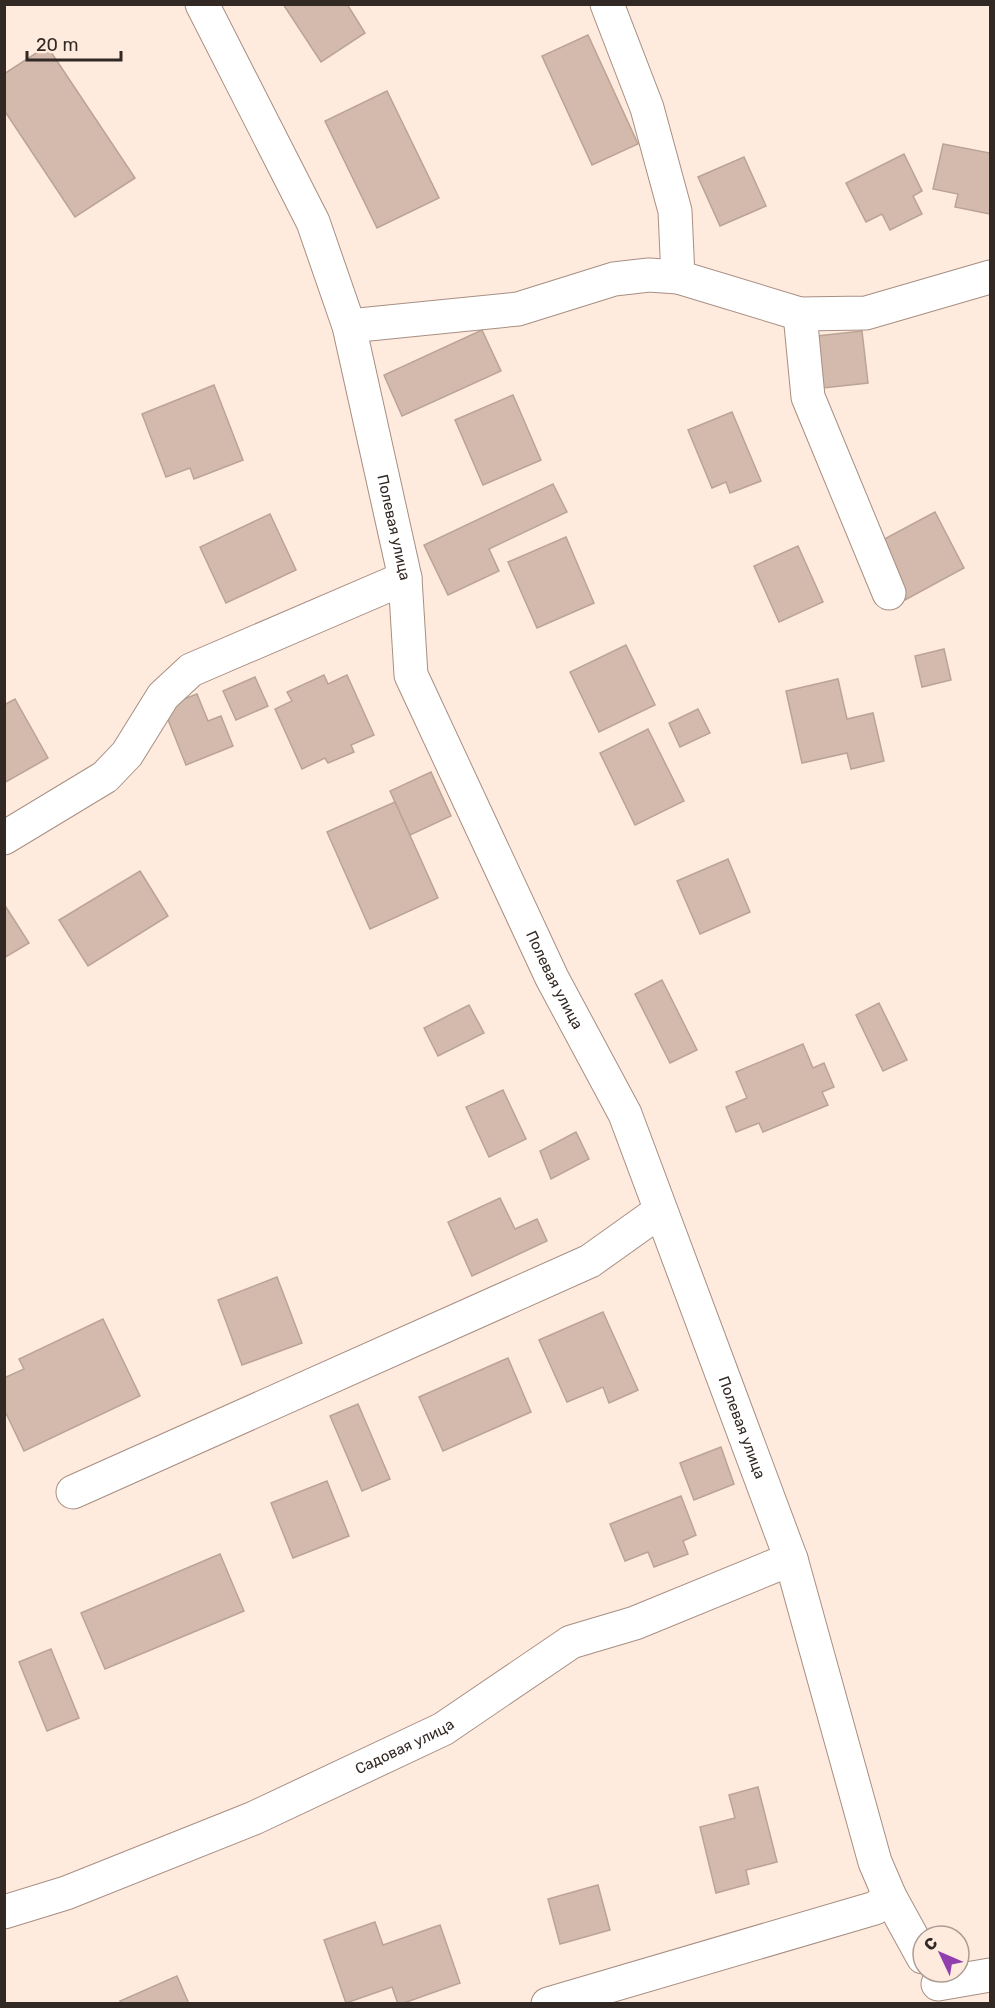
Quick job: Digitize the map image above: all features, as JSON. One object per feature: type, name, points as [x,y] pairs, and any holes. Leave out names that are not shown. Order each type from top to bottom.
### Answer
[{"type":"street","name":"Полевая улица","points":[[202,4],[313,222],[350,326],[405,578],[411,675],[552,978],[625,1114],[790,1558],[874,1862],[911,1936]]},
{"type":"street","points":[[607,4],[647,108],[675,211],[678,277]]},
{"type":"street","points":[[350,326],[518,309],[615,279],[649,275],[678,277],[800,314],[866,313],[990,277]]},
{"type":"street","points":[[800,314],[808,397],[889,592]]},
{"type":"street","points":[[4,838],[105,777],[127,754],[163,696],[191,670],[405,578]]},
{"type":"street","points":[[73,1492],[590,1262],[660,1210]]},
{"type":"street","name":"Садовая улица","points":[[4,1912],[66,1893],[254,1818],[443,1729],[571,1642],[635,1623],[790,1558]]},
{"type":"street","points":[[548,2004],[875,1908],[890,1897]]},
{"type":"street","points":[[971,1976],[990,1975]]},
{"type":"building","points":[[283,4],[347,4],[365,33],[321,62]]},
{"type":"building","points":[[588,35],[638,144],[592,165],[542,56]]},
{"type":"building","points":[[47,46],[135,178],[75,217],[4,110],[4,74]]},
{"type":"building","points":[[387,91],[439,198],[377,228],[325,121]]},
{"type":"building","points":[[943,144],[990,153],[990,214],[955,207],[958,194],[933,189]]},
{"type":"building","points":[[904,154],[922,191],[913,196],[922,214],[890,230],[882,214],[866,222],[846,183]]},
{"type":"building","points":[[744,157],[766,206],[720,226],[698,177]]},
{"type":"building","points":[[482,330],[501,371],[402,416],[384,375]]},
{"type":"building","points":[[862,331],[868,383],[823,388],[817,336]]},
{"type":"building","points":[[214,385],[243,460],[194,479],[190,468],[166,477],[142,414]]},
{"type":"building","points":[[513,395],[541,460],[483,485],[455,420]]},
{"type":"building","points":[[732,412],[761,481],[730,493],[726,482],[712,488],[688,430]]},
{"type":"building","points":[[553,484],[567,512],[489,549],[499,571],[448,595],[424,545]]},
{"type":"building","points":[[935,512],[964,568],[905,600],[875,544]]},
{"type":"building","points":[[270,514],[296,570],[226,603],[200,547]]},
{"type":"building","points":[[566,537],[594,603],[537,628],[508,562]]},
{"type":"building","points":[[798,546],[823,602],[779,622],[754,566]]},
{"type":"building","points":[[626,645],[655,705],[599,732],[570,672]]},
{"type":"building","points":[[944,649],[951,680],[922,687],[915,656]]},
{"type":"building","points":[[324,675],[328,684],[347,675],[374,735],[351,745],[354,752],[328,763],[325,758],[302,769],[275,709],[292,701],[287,692]]},
{"type":"building","points":[[255,677],[268,706],[236,720],[223,691]]},
{"type":"building","points":[[838,679],[847,719],[873,713],[884,761],[851,769],[847,753],[802,763],[786,691]]},
{"type":"building","points":[[197,694],[208,721],[221,716],[233,746],[186,765],[163,707]]},
{"type":"building","points":[[15,699],[48,758],[4,783],[4,705]]},
{"type":"building","points":[[698,709],[710,733],[680,747],[669,723]]},
{"type":"building","points":[[648,729],[684,801],[635,825],[600,753]]},
{"type":"building","points":[[431,772],[451,816],[410,835],[390,791]]},
{"type":"building","points":[[395,802],[438,898],[370,929],[327,832]]},
{"type":"building","points":[[728,859],[750,912],[700,934],[677,881]]},
{"type":"building","points":[[140,871],[168,916],[88,966],[59,920]]},
{"type":"building","points":[[4,904],[29,943],[4,958]]},
{"type":"building","points":[[662,980],[697,1050],[670,1063],[635,994]]},
{"type":"building","points":[[879,1003],[907,1060],[883,1071],[856,1015]]},
{"type":"building","points":[[469,1005],[484,1033],[438,1056],[424,1028]]},
{"type":"building","points":[[803,1044],[813,1068],[824,1063],[834,1087],[822,1092],[828,1105],[763,1132],[759,1123],[736,1132],[726,1107],[747,1098],[736,1072]]},
{"type":"building","points":[[503,1090],[526,1139],[489,1157],[466,1107]]},
{"type":"building","points":[[576,1132],[589,1159],[551,1179],[540,1151]]},
{"type":"building","points":[[500,1198],[515,1229],[537,1219],[547,1241],[472,1276],[448,1222]]},
{"type":"building","points":[[277,1277],[302,1343],[242,1365],[218,1300]]},
{"type":"building","points":[[603,1312],[638,1390],[609,1403],[603,1387],[567,1402],[539,1340]]},
{"type":"building","points":[[103,1319],[140,1396],[24,1451],[4,1409],[4,1378],[24,1369],[19,1359]]},
{"type":"building","points":[[508,1358],[531,1412],[443,1451],[419,1397]]},
{"type":"building","points":[[358,1404],[390,1479],[362,1491],[330,1416]]},
{"type":"building","points":[[721,1447],[734,1484],[694,1500],[680,1463]]},
{"type":"building","points":[[327,1481],[349,1536],[293,1558],[271,1503]]},
{"type":"building","points":[[681,1496],[696,1535],[683,1541],[688,1554],[654,1567],[648,1552],[625,1561],[610,1524]]},
{"type":"building","points":[[220,1554],[244,1611],[105,1669],[81,1613]]},
{"type":"building","points":[[51,1649],[79,1718],[47,1731],[19,1662]]},
{"type":"building","points":[[758,1787],[777,1862],[746,1870],[749,1884],[716,1893],[700,1827],[735,1818],[729,1795]]},
{"type":"building","points":[[598,1885],[610,1930],[560,1944],[548,1899]]},
{"type":"building","points":[[375,1922],[383,1945],[440,1925],[460,1983],[401,2004],[398,2004],[392,1987],[346,2003],[324,1940]]},
{"type":"building","points":[[177,1976],[189,2004],[122,2004],[120,2001]]}]
